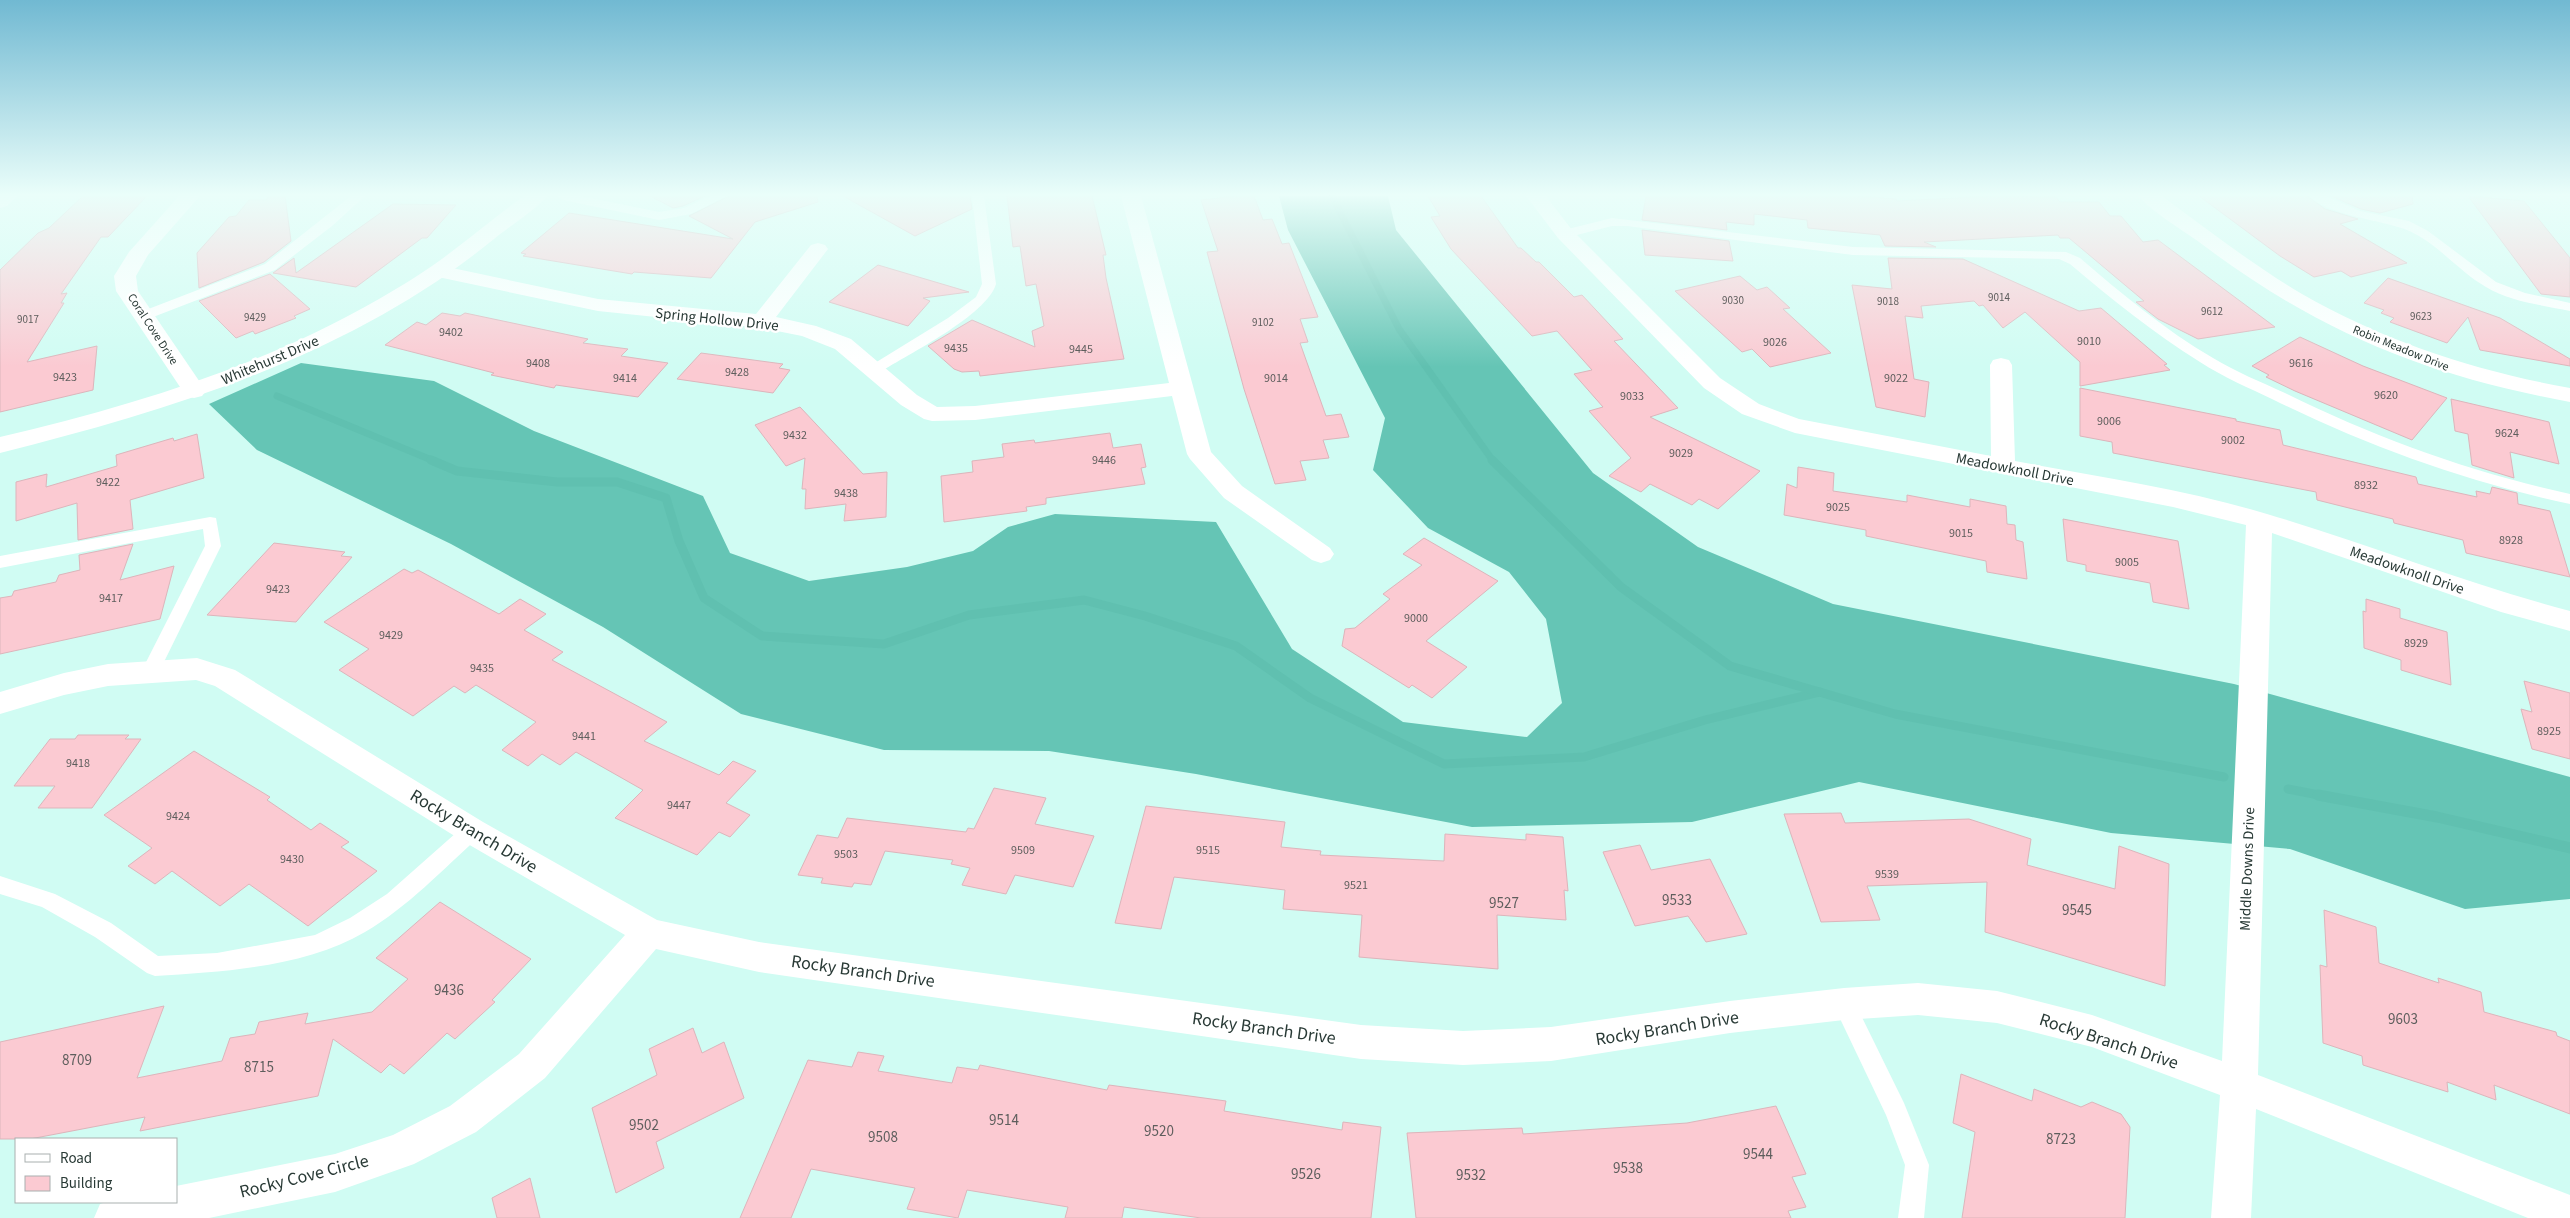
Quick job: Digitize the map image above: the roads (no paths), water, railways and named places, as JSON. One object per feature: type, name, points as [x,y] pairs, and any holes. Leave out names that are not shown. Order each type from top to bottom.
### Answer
[{"type":"street","name":"Coral Cove Drive","points":[[139,253],[125,276],[127,291],[194,391]]},
{"type":"street","name":"Whitehurst Drive","points":[[0,445],[141,409],[194,391],[297,351],[380,307],[438,271],[462,253]]},
{"type":"street","points":[[762,321],[816,253]]},
{"type":"street","points":[[1147,253],[1199,454],[1233,492],[1321,554]]},
{"type":"street","name":"Meadowknoll Drive","points":[[1584,253],[1712,383],[1745,408],[1761,416],[1795,426],[2173,499],[2259,520],[2493,598],[2570,621]]},
{"type":"street","name":"Robin Meadow Drive","points":[[2230,253],[2314,310],[2368,337],[2456,370],[2570,395]]},
{"type":"street","name":"Spring Hollow Drive","points":[[438,271],[598,305],[762,321],[808,331],[843,344],[875,369],[908,400],[932,414],[975,413],[1181,388]]},
{"type":"street","points":[[2001,365],[2003,466]]},
{"type":"street","name":"Middle Downs Drive","points":[[2231,1218],[2238,1084],[2259,520]]},
{"type":"street","name":"Rocky Branch Drive","points":[[0,703],[64,684],[108,675],[151,670],[197,669],[225,678],[472,832],[648,932],[685,942],[759,957],[1361,1042],[1463,1048],[1551,1044],[1730,1017],[1844,1004],[1918,999],[1997,1007],[2092,1031],[2238,1084],[2570,1215]]},
{"type":"street","name":"Rocky Cove Circle","points":[[114,1218],[335,1173],[401,1151],[463,1119],[532,1066],[648,932]]},
{"type":"lane","points":[[143,316],[270,267],[289,253]]},
{"type":"lane","points":[[875,369],[953,321],[986,294],[988,284],[984,253]]},
{"type":"lane","points":[[1949,253],[2061,255],[2076,261],[2153,323],[2208,361],[2333,424],[2429,460],[2540,493],[2570,499]]},
{"type":"lane","points":[[2448,253],[2491,285],[2521,296],[2570,307]]},
{"type":"lane","points":[[0,562],[210,522],[213,546],[151,670]]},
{"type":"lane","points":[[0,886],[48,900],[103,930],[156,966],[217,963],[318,944],[358,925],[394,900],[472,832]]},
{"type":"lane","points":[[1844,1004],[1896,1112],[1917,1165],[1911,1218]]},
{"type":"waterway","points":[[1361,253],[1399,329],[1493,461]]},
{"type":"waterway","points":[[277,396],[434,461]]},
{"type":"waterway","points":[[431,460],[457,471],[557,482],[617,482],[666,498],[679,541],[704,598],[762,636],[884,644],[969,615],[1084,600],[1145,616],[1236,646],[1310,698],[1444,764],[1584,757],[1705,720],[1820,692]]},
{"type":"waterway","points":[[1493,461],[1621,587],[1730,666],[1820,692]]},
{"type":"waterway","points":[[1820,692],[1895,714],[2224,777]]},
{"type":"waterway","points":[[2288,789],[2324,796]]},
{"type":"waterway","points":[[2318,795],[2437,817],[2570,848]]}]
